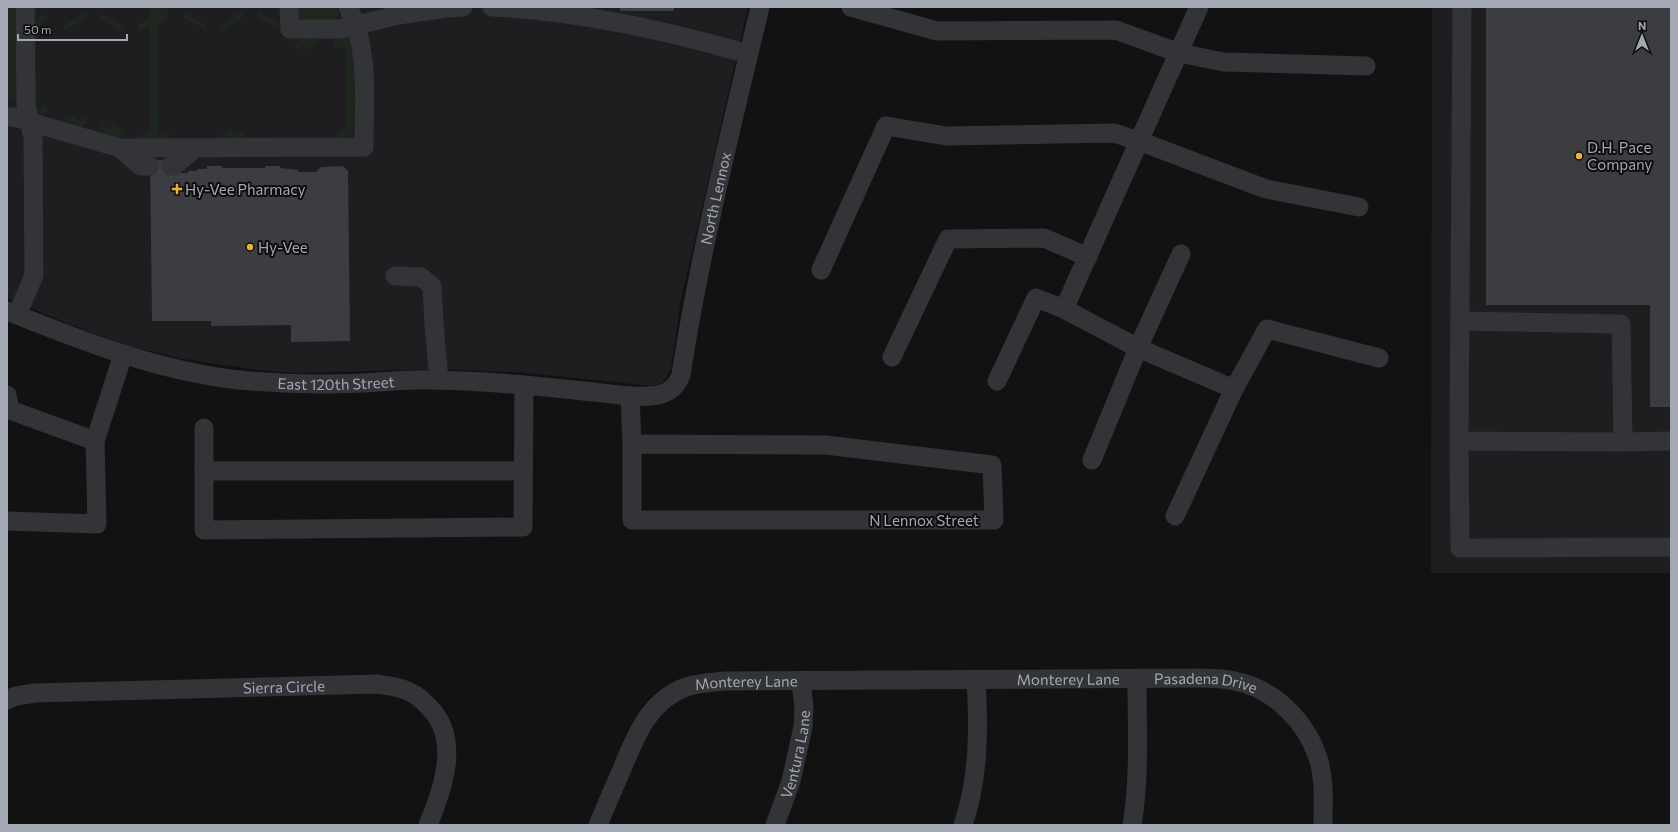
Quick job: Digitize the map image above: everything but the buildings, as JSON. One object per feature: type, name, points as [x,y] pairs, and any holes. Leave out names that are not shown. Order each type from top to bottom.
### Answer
[{"type":"street","points":[[12,313],[34,276],[33,138],[26,105],[25,7]]},
{"type":"street","points":[[289,7],[290,29],[341,29],[398,15],[463,7]]},
{"type":"street","points":[[7,117],[13,117],[120,148],[364,147],[363,60],[355,25],[348,7]]},
{"type":"street","points":[[492,7],[535,9],[610,20],[748,54]]},
{"type":"street","name":"North Lennox","points":[[673,389],[679,382],[681,376],[692,306],[748,54],[760,7]]},
{"type":"street","points":[[851,7],[880,11],[937,31],[1116,30],[1179,53],[1224,62],[1366,66]]},
{"type":"street","points":[[1064,309],[1199,7]]},
{"type":"street","points":[[1462,7],[1459,441],[1460,548],[1671,547]]},
{"type":"street","points":[[821,270],[886,126],[946,136],[1114,133],[1140,141],[1266,189],[1359,206]]},
{"type":"street","points":[[120,148],[140,166],[150,166]]},
{"type":"street","points":[[170,166],[174,166],[196,148]]},
{"type":"street","points":[[892,358],[948,239],[1044,238],[1088,257]]},
{"type":"street","points":[[1092,460],[1138,348],[1181,254]]},
{"type":"street","points":[[395,276],[421,277],[432,286],[439,380]]},
{"type":"street","points":[[997,381],[1036,298],[1064,309],[1138,348],[1234,389]]},
{"type":"street","name":"East 120th Street","points":[[12,313],[123,355],[183,370],[238,380],[300,384],[361,384],[439,380],[524,385],[653,397],[673,389]]},
{"type":"street","points":[[1460,321],[1621,324],[1623,442]]},
{"type":"street","points":[[1175,516],[1234,389],[1267,329],[1379,358]]},
{"type":"street","points":[[7,521],[97,524],[95,441],[123,355]]},
{"type":"street","points":[[204,428],[204,530],[523,527],[522,471],[524,385]]},
{"type":"street","points":[[7,394],[10,410],[95,441]]},
{"type":"street","name":"N Lennox Street","points":[[630,396],[632,444],[632,520],[994,520],[992,464],[826,445],[632,444]]},
{"type":"street","points":[[1459,441],[1671,441]]},
{"type":"street","points":[[204,471],[522,471]]},
{"type":"street","name":"Monterey Lane","points":[[598,825],[635,737],[646,717],[665,698],[686,687],[712,682],[1137,678]]},
{"type":"street","name":"Pasadena Drive","points":[[1132,825],[1137,777],[1137,678],[1202,678],[1232,680],[1268,694],[1282,704],[1294,715],[1304,729],[1318,759],[1322,775],[1323,825]]},
{"type":"street","points":[[964,825],[976,765],[978,726],[976,680]]},
{"type":"street","name":"Ventura Lane","points":[[775,825],[791,780],[802,727],[804,707],[801,682]]},
{"type":"street","name":"Sierra Circle","points":[[7,700],[16,696],[35,693],[378,684],[404,689],[420,697],[436,714],[445,734],[447,756],[445,770],[439,794],[428,825]]},
{"type":"shaded area","points":[[7,7],[748,7],[681,299],[671,369],[667,377],[660,384],[651,386],[529,373],[441,369],[295,373],[258,370],[184,359],[128,346],[69,324],[7,298]]},
{"type":"shaded area","points":[[7,7],[15,7],[16,99],[7,100]]},
{"type":"shaded area","points":[[32,7],[36,7],[36,20],[44,14],[47,15],[47,20],[36,28],[37,109],[46,104],[48,108],[47,111],[42,114],[37,113],[33,108]]},
{"type":"shaded area","points":[[149,7],[163,7],[169,11],[168,19],[158,26],[159,135],[169,131],[169,137],[167,139],[140,139],[139,137],[150,129],[149,26],[139,31],[138,30],[138,25],[149,18]]},
{"type":"shaded area","points":[[297,7],[337,7],[339,14],[334,21],[306,22],[299,19]]},
{"type":"shaded area","points":[[1432,7],[1671,7],[1671,573],[1431,573]]},
{"type":"shaded area","points":[[259,11],[280,23],[280,29],[258,18]]},
{"type":"shaded area","points":[[241,12],[243,13],[242,19],[221,30],[221,24]]},
{"type":"shaded area","points":[[84,13],[86,14],[86,20],[63,31],[64,25]]},
{"type":"shaded area","points":[[102,13],[122,24],[124,26],[123,31],[122,32],[101,20],[100,17]]},
{"type":"shaded area","points":[[185,13],[205,24],[206,30],[183,18]]},
{"type":"shaded area","points":[[337,36],[343,36],[351,41],[355,69],[355,129],[352,134],[342,138],[336,138],[335,135],[346,127],[346,50],[344,46],[336,50],[334,49],[334,41]]},
{"type":"shaded area","points":[[301,39],[314,39],[318,43],[306,51],[305,46],[295,51],[295,43]]},
{"type":"shaded area","points":[[76,115],[79,121],[85,117],[87,118],[85,125],[79,126],[66,121],[66,118]]},
{"type":"shaded area","points":[[112,122],[124,129],[124,135],[120,138],[105,134],[103,132],[101,126],[103,124],[112,130]]},
{"type":"shaded area","points":[[233,128],[233,134],[243,130],[245,133],[242,138],[222,138],[222,134]]},
{"type":"place","name":"D.H. Pace Company","points":[[1579,156]]},
{"type":"place","name":"Hy-Vee Pharmacy","points":[[177,189]]},
{"type":"place","name":"Hy-Vee","points":[[250,247]]}]
